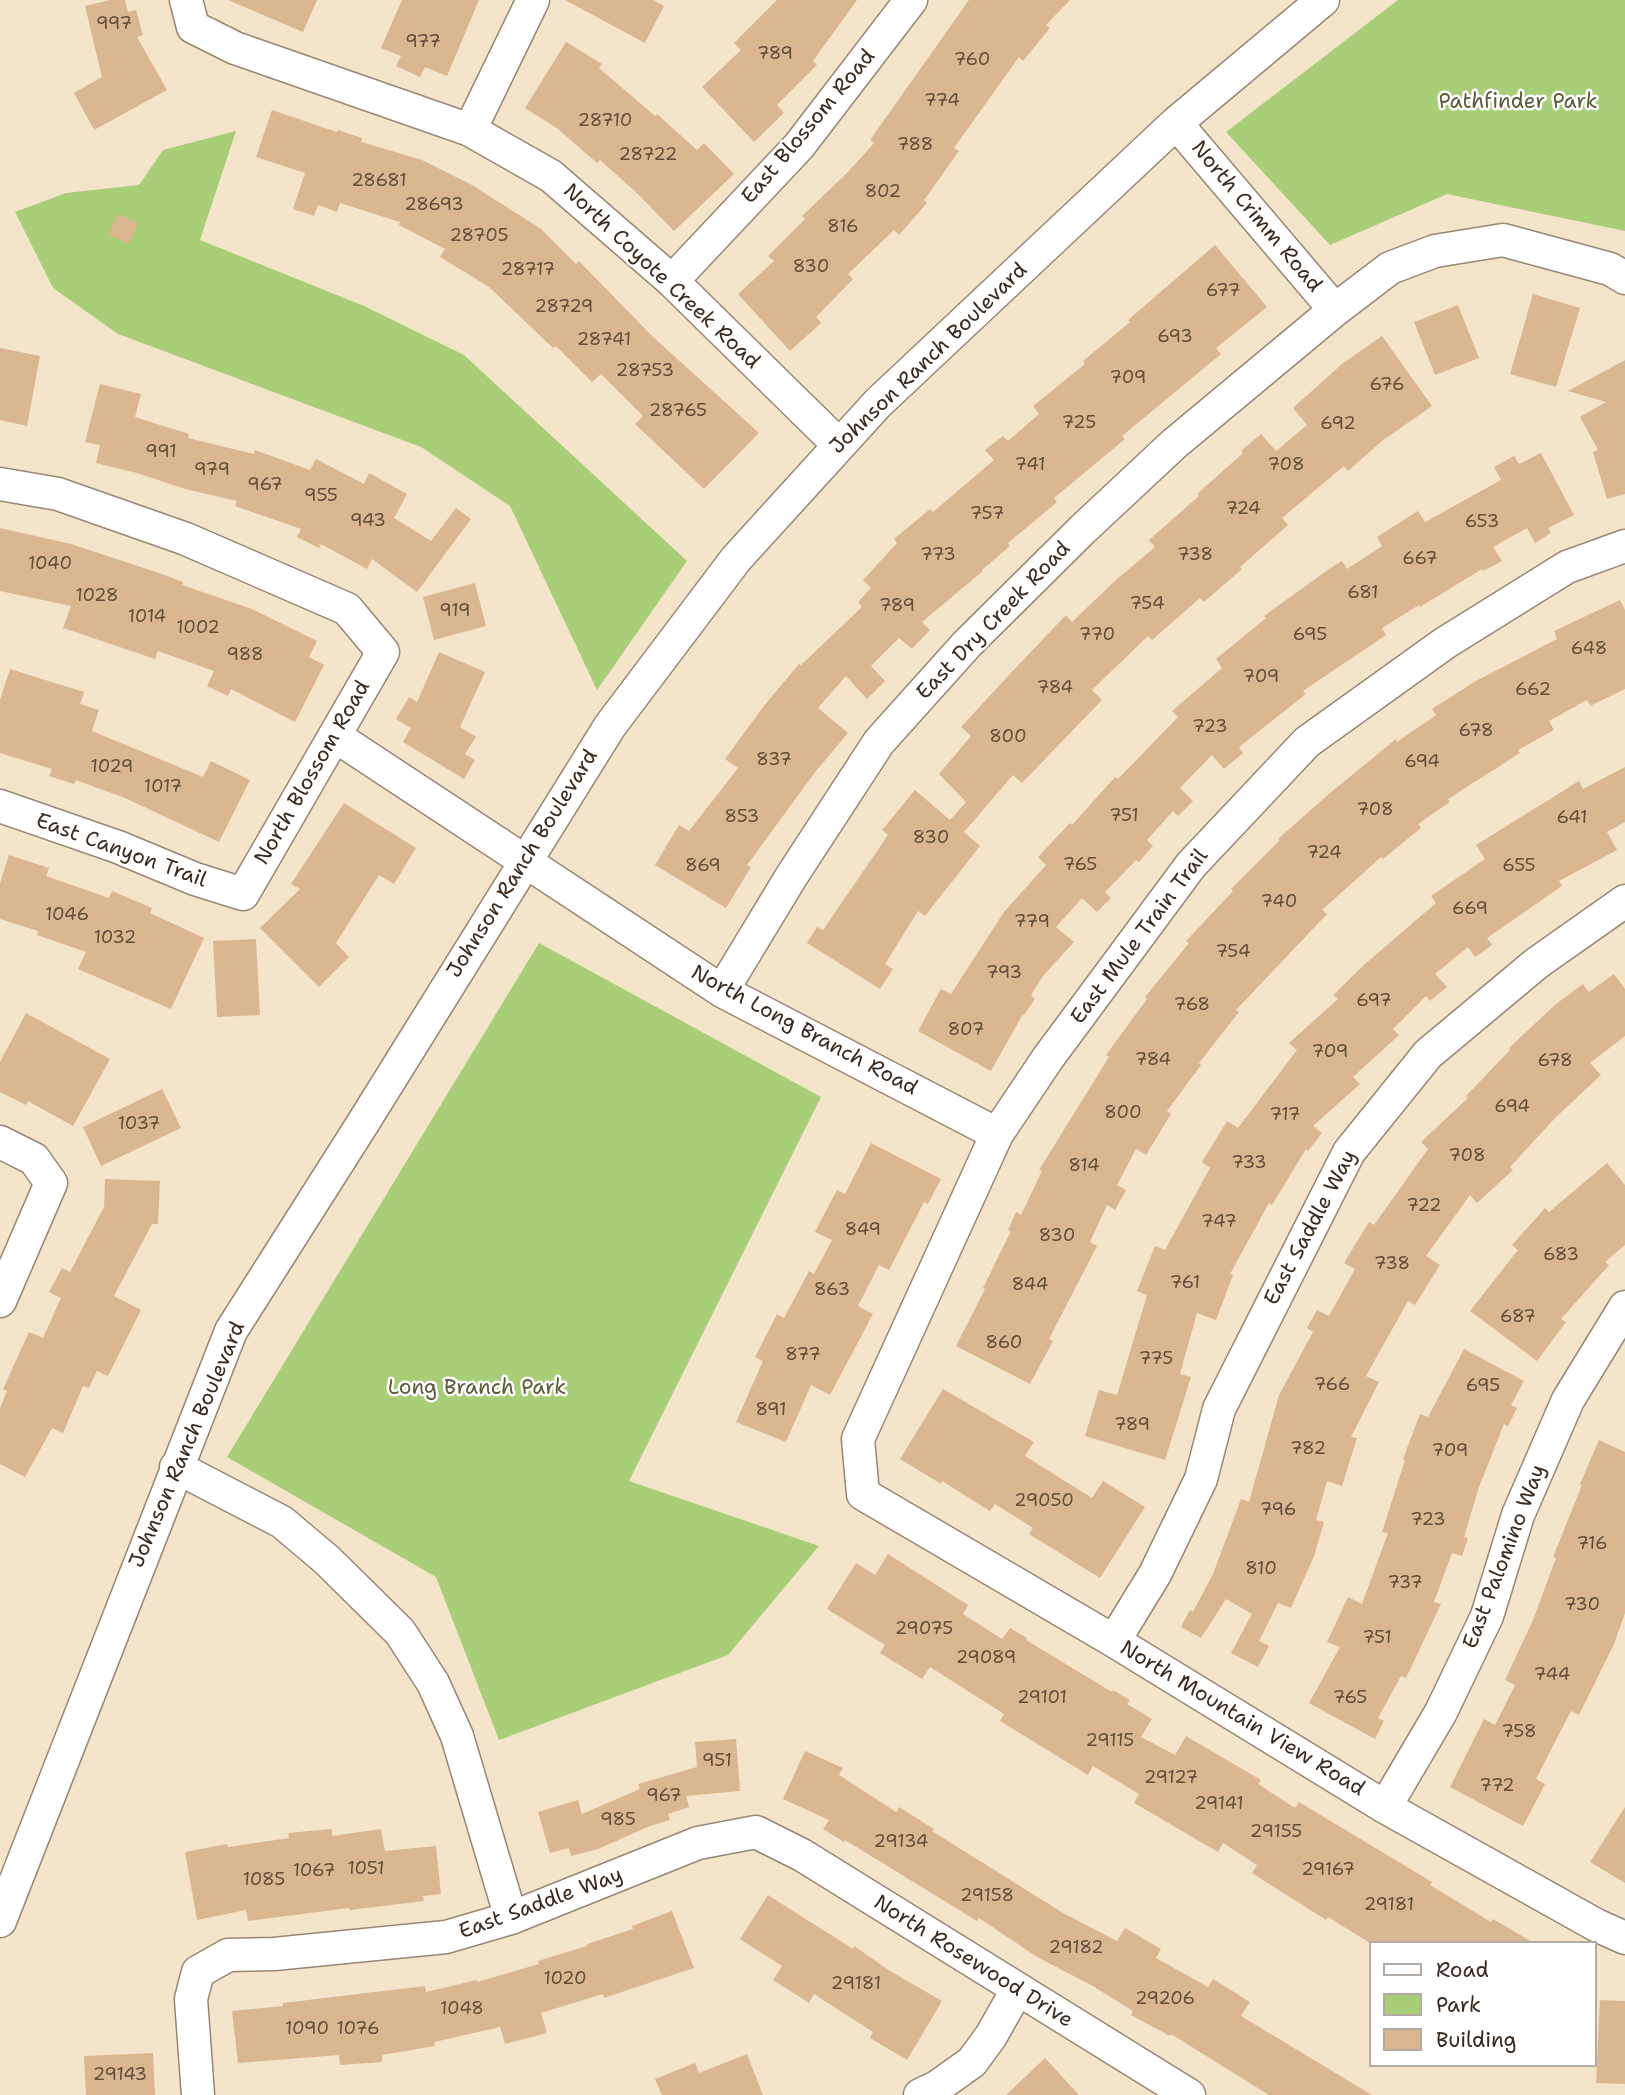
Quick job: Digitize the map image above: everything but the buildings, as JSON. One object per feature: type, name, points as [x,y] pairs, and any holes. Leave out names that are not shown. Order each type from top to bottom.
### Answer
[{"type":"street","points":[[470,130],[533,0]]},
{"type":"street","name":"East Blossom Road","points":[[672,281],[799,146],[911,0]]},
{"type":"street","name":"Johnson Ranch Boulevard","points":[[0,1920],[231,1331],[610,726],[736,559],[878,403],[1176,123],[1323,0]]},
{"type":"street","name":"North Coyote Creek Road","points":[[190,13],[235,48],[470,130],[551,176],[672,281],[839,445]]},
{"type":"street","name":"North Crimm Road","points":[[1176,123],[1335,310]]},
{"type":"street","name":"East Dry Creek Road","points":[[722,991],[791,877],[879,743],[967,644],[1174,444],[1335,310],[1390,268],[1435,251],[1503,240],[1610,269],[1625,278]]},
{"type":"street","name":"North Blossom Road","points":[[0,484],[58,494],[186,539],[347,609],[383,652],[243,894]]},
{"type":"street","name":"East Mule Train Trail","points":[[863,1494],[858,1439],[996,1134],[1048,1058],[1191,865],[1307,742],[1445,643],[1567,567],[1625,545]]},
{"type":"street","name":"North Long Branch Road","points":[[335,736],[722,991],[996,1134]]},
{"type":"street","name":"East Canyon Trail","points":[[0,806],[195,879],[243,894]]},
{"type":"street","name":"East Saddle Way","points":[[1114,1641],[1155,1574],[1201,1479],[1219,1409],[1349,1152],[1428,1054],[1537,962],[1625,901]]},
{"type":"street","points":[[0,1142],[34,1159],[51,1183],[0,1301]]},
{"type":"street","name":"East Palomino Way","points":[[1385,1807],[1441,1712],[1486,1616],[1518,1515],[1568,1400],[1625,1307]]},
{"type":"street","points":[[176,1467],[282,1522],[327,1560],[400,1632],[433,1683],[457,1736],[511,1918]]},
{"type":"street","name":"North Mountain View Road","points":[[863,1494],[1114,1641],[1385,1807],[1596,1925],[1625,1938]]},
{"type":"street","name":"East Saddle Way","points":[[198,2095],[191,1999],[198,1972],[228,1955],[274,1954],[446,1937],[511,1918],[589,1889],[698,1843],[756,1832]]},
{"type":"street","name":"North Rosewood Drive","points":[[756,1832],[802,1855],[1189,2095]]},
{"type":"street","points":[[919,2095],[937,2087],[972,2062],[991,2036],[1017,1990]]},
{"type":"green space","name":"Pathfinder Park","points":[[1398,0],[1625,0],[1625,231],[1447,194],[1330,245],[1226,132]]},
{"type":"green space","points":[[236,131],[200,240],[364,306],[464,355],[687,561],[597,690],[510,506],[421,447],[118,334],[53,288],[15,212],[66,193],[139,185],[163,150]]},
{"type":"green space","name":"Long Branch Park","points":[[539,943],[821,1097],[629,1481],[819,1546],[728,1655],[499,1740],[436,1577],[227,1457]]}]
